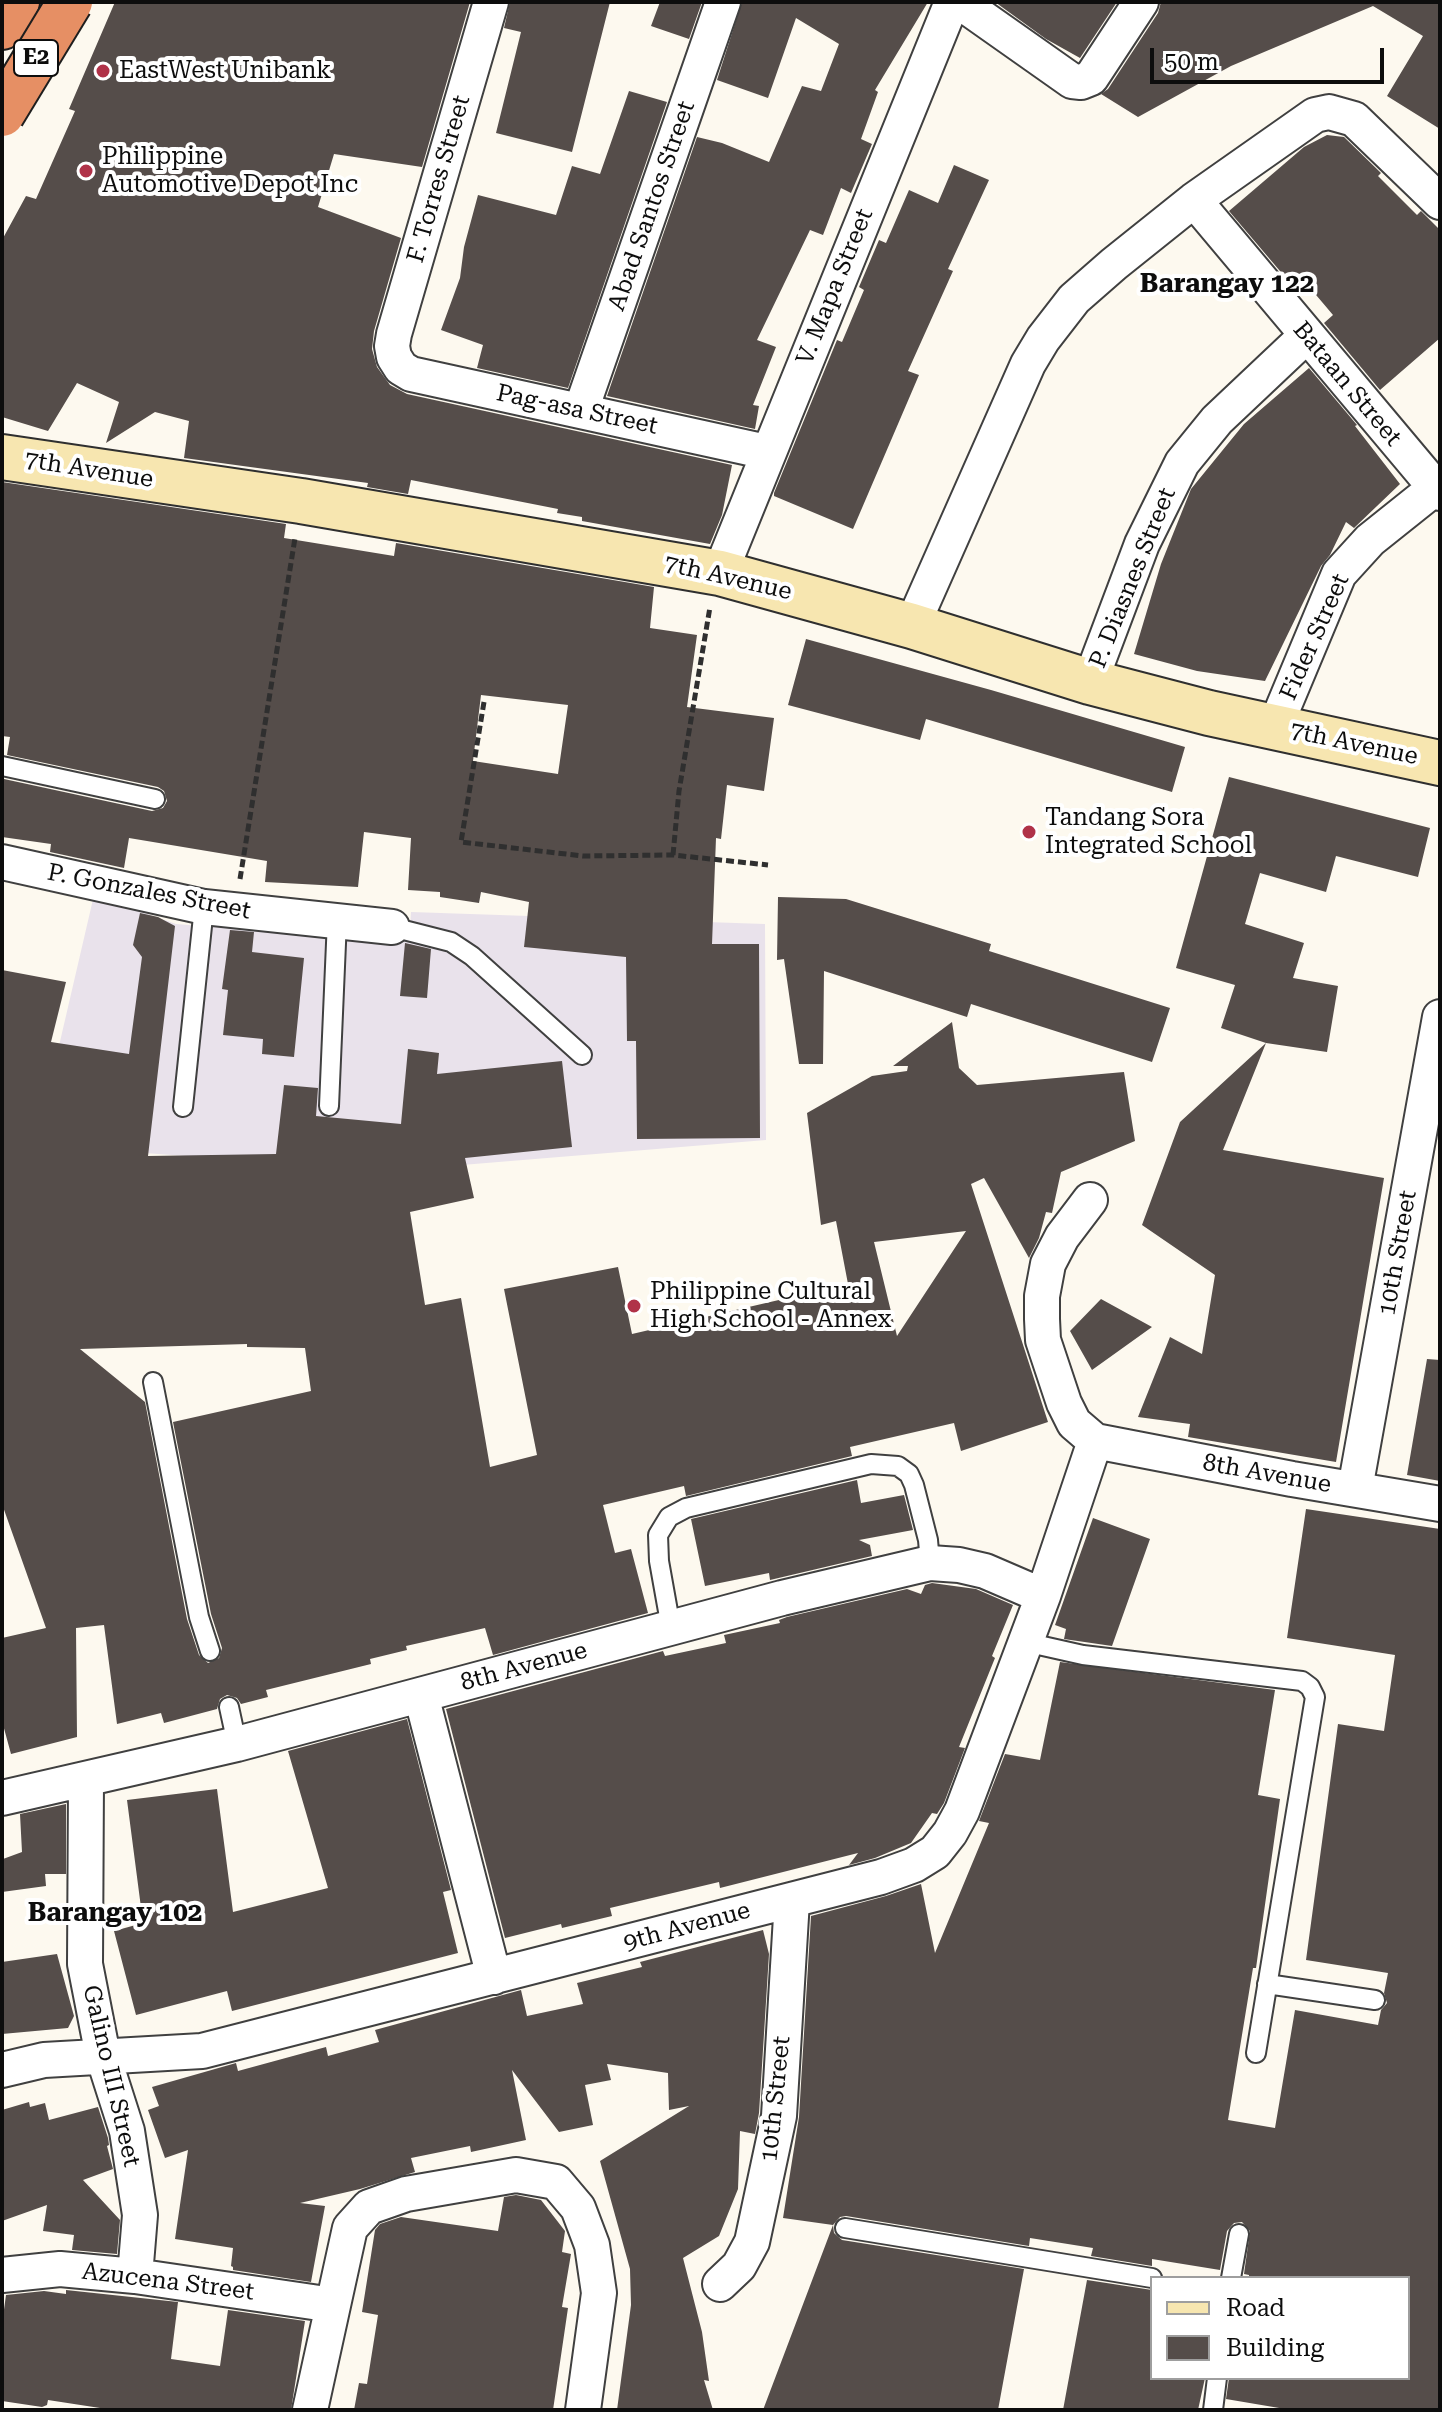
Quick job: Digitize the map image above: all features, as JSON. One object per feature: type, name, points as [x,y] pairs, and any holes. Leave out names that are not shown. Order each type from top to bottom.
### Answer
[{"type":"highway","name":"E2","points":[[2,27],[17,2]]},
{"type":"highway","name":"E2","points":[[2,114],[70,2]]},
{"type":"main road","name":"7th Avenue","points":[[2,457],[301,501],[720,573],[912,626],[1090,682],[1440,763]]},
{"type":"street","name":"F. Torres Street","points":[[394,357],[394,334],[491,2]]},
{"type":"street","name":"Abad Santos Street","points":[[581,410],[723,2]]},
{"type":"street","name":"V. Mapa Street","points":[[720,573],[952,2]]},
{"type":"street","points":[[960,2],[1072,81],[1081,82],[1091,78],[1141,2]]},
{"type":"street","points":[[912,626],[994,437],[1043,339],[1074,299],[1194,200],[1305,120],[1329,112],[1354,119],[1440,202]]},
{"type":"street","name":"Bataan Street","points":[[1194,200],[1437,490]]},
{"type":"street","name":"P. Diasnes Street","points":[[1090,682],[1142,544],[1182,463],[1217,420],[1306,336]]},
{"type":"street","name":"Pag-asa Street","points":[[394,357],[401,368],[411,374],[767,452]]},
{"type":"street","name":"Fider Street","points":[[1275,727],[1339,574],[1370,540],[1437,490]]},
{"type":"street","name":"P. Gonzales Street","points":[[2,862],[219,909],[392,927]]},
{"type":"street","name":"10th Street","points":[[1355,1489],[1440,1017]]},
{"type":"street","points":[[1090,1200],[1062,1237],[1048,1264],[1042,1296],[1042,1319],[1043,1340],[1064,1403],[1074,1423],[1095,1441]]},
{"type":"street","name":"8th Avenue","points":[[1095,1441],[1440,1504]]},
{"type":"street","name":"9th Avenue","points":[[2,2070],[44,2060],[202,2051],[881,1877],[914,1865],[935,1852],[962,1811],[1043,1596],[1095,1441]]},
{"type":"street","name":"8th Avenue","points":[[2,1798],[237,1744],[671,1628],[930,1563],[985,1571],[1043,1596]]},
{"type":"street","points":[[421,1695],[494,1977]]},
{"type":"street","name":"Galino III Street","points":[[86,1780],[85,1964],[103,2056],[127,2131],[140,2215],[135,2276]]},
{"type":"street","name":"10th Street","points":[[720,2284],[739,2266],[752,2242],[779,2116],[792,1900]]},
{"type":"street","points":[[310,2410],[350,2228],[369,2207],[406,2194],[516,2175],[556,2182],[578,2208],[592,2245],[599,2293],[583,2410]]},
{"type":"street","name":"Azucena Street","points":[[2,2275],[60,2269],[135,2276],[333,2305]]},
{"type":"lane","points":[[2,766],[155,799]]},
{"type":"lane","points":[[183,1107],[219,909]]},
{"type":"lane","points":[[329,1106],[337,920]]},
{"type":"lane","points":[[392,927],[451,942],[472,956],[582,1055]]},
{"type":"lane","points":[[153,1382],[199,1617],[210,1651]]},
{"type":"lane","points":[[671,1628],[659,1561],[658,1535],[669,1517],[686,1508],[871,1464],[898,1466],[909,1474],[914,1485],[925,1526],[930,1563]]},
{"type":"lane","points":[[1025,1642],[1083,1655],[1302,1681],[1310,1687],[1315,1697],[1256,2053]]},
{"type":"lane","points":[[229,1707],[237,1744]]},
{"type":"lane","points":[[1267,1984],[1375,2000]]},
{"type":"lane","points":[[845,2228],[1150,2278]]},
{"type":"lane","points":[[1231,2276],[1239,2234]]},
{"type":"lane","points":[[1213,2410],[1217,2380]]},
{"type":"path","points":[[219,909],[301,501]]},
{"type":"path","points":[[673,855],[679,791],[702,650],[720,573]]},
{"type":"path","points":[[484,702],[461,842],[583,856],[673,855],[768,865]]},
{"type":"shaded area","points":[[94,895],[176,924],[409,942],[411,912],[765,924],[766,1140],[389,1171],[36,1145]]},
{"type":"building","points":[[115,2],[470,2],[422,167],[334,154],[318,207],[401,238],[374,331],[372,349],[377,367],[390,385],[407,394],[732,465],[722,515],[710,544],[582,521],[582,517],[557,513],[558,509],[411,480],[408,494],[367,487],[368,483],[184,458],[189,421],[155,412],[106,443],[119,402],[77,383],[48,431],[2,417],[2,240],[26,196],[36,199],[75,111],[69,109]]},
{"type":"building","points":[[510,2],[610,2],[572,152],[496,133],[521,32],[504,28]]},
{"type":"building","points":[[660,2],[702,2],[689,39],[651,26]]},
{"type":"building","points":[[742,2],[928,2],[875,90],[878,92],[861,139],[872,144],[851,193],[841,188],[823,235],[810,230],[757,340],[776,347],[753,405],[759,406],[755,429],[607,396],[697,137],[722,143],[769,162],[802,86],[821,91],[839,44],[796,18],[768,98],[717,80]]},
{"type":"building","points":[[995,2],[1117,2],[1080,58],[1046,39]]},
{"type":"building","points":[[1161,2],[1440,2],[1440,129],[1387,96],[1423,36],[1373,6],[1231,66],[1138,117],[1101,94],[1108,89],[1158,13]]},
{"type":"building","points":[[629,91],[667,102],[568,388],[477,368],[483,345],[441,330],[460,278],[464,247],[478,195],[556,215],[572,166],[600,174]]},
{"type":"building","points":[[1327,135],[1344,137],[1381,173],[1378,176],[1417,215],[1421,211],[1440,230],[1440,338],[1380,390],[1324,323],[1333,315],[1300,276],[1291,284],[1229,211],[1304,147]]},
{"type":"building","points":[[954,165],[989,180],[948,269],[953,271],[908,371],[919,375],[853,529],[774,496],[774,493],[837,340],[842,342],[864,290],[859,287],[879,240],[886,243],[909,190],[938,203]]},
{"type":"building","points":[[1309,368],[1357,425],[1400,484],[1354,528],[1346,522],[1265,681],[1197,671],[1134,654],[1161,564],[1191,489],[1244,424]]},
{"type":"building","points":[[2,482],[286,524],[284,538],[394,556],[396,543],[654,587],[650,628],[697,635],[687,707],[774,718],[764,791],[727,785],[721,839],[716,838],[712,944],[759,944],[760,1138],[637,1139],[636,1041],[627,1041],[626,957],[524,947],[529,902],[481,892],[479,903],[440,897],[440,892],[408,890],[411,838],[364,832],[358,887],[265,882],[267,861],[129,838],[124,868],[50,852],[51,844],[2,837],[4,779],[152,811],[163,808],[167,801],[164,791],[158,787],[7,755],[10,737],[2,736]],"holes":[[[481,695],[568,705],[558,774],[473,761]]]},
{"type":"building","points":[[806,639],[1185,747],[1172,792],[926,719],[920,740],[788,705]]},
{"type":"building","points":[[1229,777],[1430,828],[1418,877],[1336,856],[1326,892],[1260,873],[1245,924],[1304,943],[1293,978],[1338,986],[1327,1052],[1266,1043],[1221,1028],[1235,985],[1176,968]]},
{"type":"building","points":[[778,897],[846,899],[991,944],[989,951],[1170,1008],[1152,1062],[971,1004],[967,1017],[824,971],[823,1064],[799,1064],[784,959],[777,960]]},
{"type":"building","points":[[140,913],[158,917],[175,926],[148,1156],[276,1154],[284,1085],[318,1088],[316,1116],[401,1124],[408,1049],[439,1053],[437,1074],[562,1061],[572,1147],[465,1158],[474,1198],[410,1212],[425,1305],[461,1298],[490,1467],[537,1455],[504,1289],[618,1267],[632,1334],[848,1284],[836,1221],[821,1225],[807,1113],[872,1076],[907,1071],[908,1066],[893,1066],[952,1022],[959,1068],[977,1085],[1124,1072],[1135,1141],[1061,1172],[1052,1213],[1046,1212],[1039,1238],[1029,1258],[984,1178],[971,1184],[1048,1422],[961,1451],[954,1423],[850,1447],[852,1456],[686,1496],[684,1486],[603,1505],[615,1553],[631,1549],[648,1613],[493,1655],[485,1628],[406,1646],[407,1650],[370,1659],[371,1664],[266,1690],[268,1697],[241,1704],[237,1698],[227,1695],[220,1699],[217,1709],[164,1723],[161,1713],[117,1724],[104,1625],[76,1628],[77,1737],[11,1754],[2,1721],[2,1638],[46,1628],[2,1504],[2,970],[66,982],[51,1042],[129,1054],[142,957],[133,945]],"holes":[[[966,1231],[897,1336],[874,1242]],[[247,1344],[247,1347],[305,1348],[311,1391],[173,1422],[211,1614],[222,1648],[219,1658],[208,1663],[199,1655],[187,1619],[145,1402],[80,1349]]]},
{"type":"building","points":[[230,930],[254,932],[252,952],[304,958],[294,1057],[262,1054],[263,1039],[223,1035],[228,990],[222,989]]},
{"type":"building","points":[[405,943],[431,949],[427,998],[400,996]]},
{"type":"building","points":[[1266,1043],[1223,1150],[1384,1178],[1336,1462],[1188,1437],[1190,1424],[1138,1417],[1170,1337],[1202,1354],[1215,1275],[1142,1225],[1180,1122]]},
{"type":"building","points":[[1101,1299],[1152,1327],[1092,1370],[1070,1331]]},
{"type":"building","points":[[1427,1359],[1440,1360],[1440,1481],[1407,1475]]},
{"type":"building","points":[[857,1480],[861,1503],[904,1495],[913,1530],[859,1540],[870,1545],[872,1556],[770,1580],[769,1573],[705,1586],[691,1519]]},
{"type":"building","points":[[1306,1509],[1440,1529],[1440,2410],[1291,2410],[1226,2399],[1229,2380],[1410,2380],[1410,2276],[1249,2276],[1244,2274],[1250,2231],[1242,2222],[1234,2223],[1227,2231],[1220,2270],[1152,2259],[1152,2266],[1091,2256],[1093,2248],[1030,2238],[1029,2246],[840,2217],[833,2225],[783,2218],[799,2117],[811,1916],[921,1884],[935,1953],[989,1823],[979,1821],[1005,1754],[1040,1760],[1060,1662],[1275,1690],[1258,1795],[1280,1799],[1256,1968],[1253,1968],[1228,2120],[1275,2128],[1295,2010],[1378,2025],[1381,2010],[1387,2003],[1384,1993],[1388,1973],[1306,1960],[1338,1724],[1384,1731],[1395,1655],[1287,1638]]},
{"type":"building","points":[[1093,1518],[1150,1539],[1112,1646],[1064,1639],[1066,1629],[1055,1625]]},
{"type":"building","points":[[932,1583],[976,1589],[1013,1605],[959,1747],[965,1748],[944,1803],[937,1814],[932,1813],[911,1843],[849,1865],[858,1853],[720,1888],[719,1882],[610,1908],[612,1916],[562,1928],[561,1924],[505,1938],[446,1709],[663,1651],[665,1656],[726,1643],[724,1635],[780,1623],[779,1620],[787,1617],[907,1589],[921,1594],[925,1585]]},
{"type":"building","points":[[407,1719],[451,1890],[443,1892],[458,1953],[232,2011],[227,1991],[136,2015],[114,1931],[143,1923],[127,1800],[217,1789],[233,1912],[328,1888],[288,1751]]},
{"type":"building","points":[[66,1804],[66,1874],[45,1874],[46,1886],[2,1892],[3,1859],[22,1852],[20,1814]]},
{"type":"building","points":[[763,1930],[769,1954],[755,2134],[740,2131],[738,2189],[719,2236],[683,2258],[702,2332],[709,2381],[704,2380],[713,2410],[617,2410],[631,2305],[630,2269],[600,2161],[689,2106],[669,2110],[668,2073],[607,2064],[611,2080],[585,2085],[593,2125],[559,2132],[512,2070],[526,2140],[471,2152],[470,2146],[411,2158],[415,2172],[300,2203],[325,2206],[311,2282],[233,2270],[233,2248],[175,2239],[188,2150],[165,2158],[148,2110],[159,2106],[152,2087],[236,2063],[238,2071],[326,2047],[328,2056],[379,2042],[375,2030],[521,1990],[527,2016],[583,2004],[577,1983],[642,1967],[640,1962]]},
{"type":"building","points":[[57,1954],[74,2016],[68,2028],[2,2034],[2,1962]]},
{"type":"building","points":[[29,2102],[30,2107],[45,2103],[49,2120],[98,2107],[108,2138],[113,2169],[83,2180],[120,2220],[117,2254],[72,2250],[74,2235],[43,2231],[47,2205],[2,2221],[2,2110]]},
{"type":"building","points":[[516,2195],[541,2200],[565,2231],[562,2252],[571,2254],[562,2307],[568,2308],[553,2410],[354,2410],[359,2383],[367,2384],[378,2315],[362,2312],[375,2230],[380,2224],[401,2217],[498,2231],[504,2197]]},
{"type":"building","points":[[833,2225],[834,2233],[842,2240],[1024,2269],[998,2410],[763,2410]]},
{"type":"building","points":[[1087,2280],[1150,2290],[1150,2380],[1205,2380],[1198,2410],[1063,2410]]},
{"type":"building","points":[[66,2290],[178,2302],[171,2359],[220,2366],[228,2310],[305,2321],[291,2410],[100,2410],[48,2400],[47,2405],[42,2407],[2,2401],[2,2324],[6,2295],[44,2291],[66,2294]]},
{"type":"place","name":"EastWest Unibank","points":[[103,71]]},
{"type":"place","name":"Philippine Automotive Depot Inc","points":[[86,171]]},
{"type":"place","name":"Tandang Sora Integrated School","points":[[1029,832]]},
{"type":"place","name":"Philippine Cultural High School - Annex","points":[[634,1306]]},
{"type":"district","name":"Barangay 122","points":[[1227,284]]},
{"type":"district","name":"Barangay 102","points":[[115,1913]]}]
